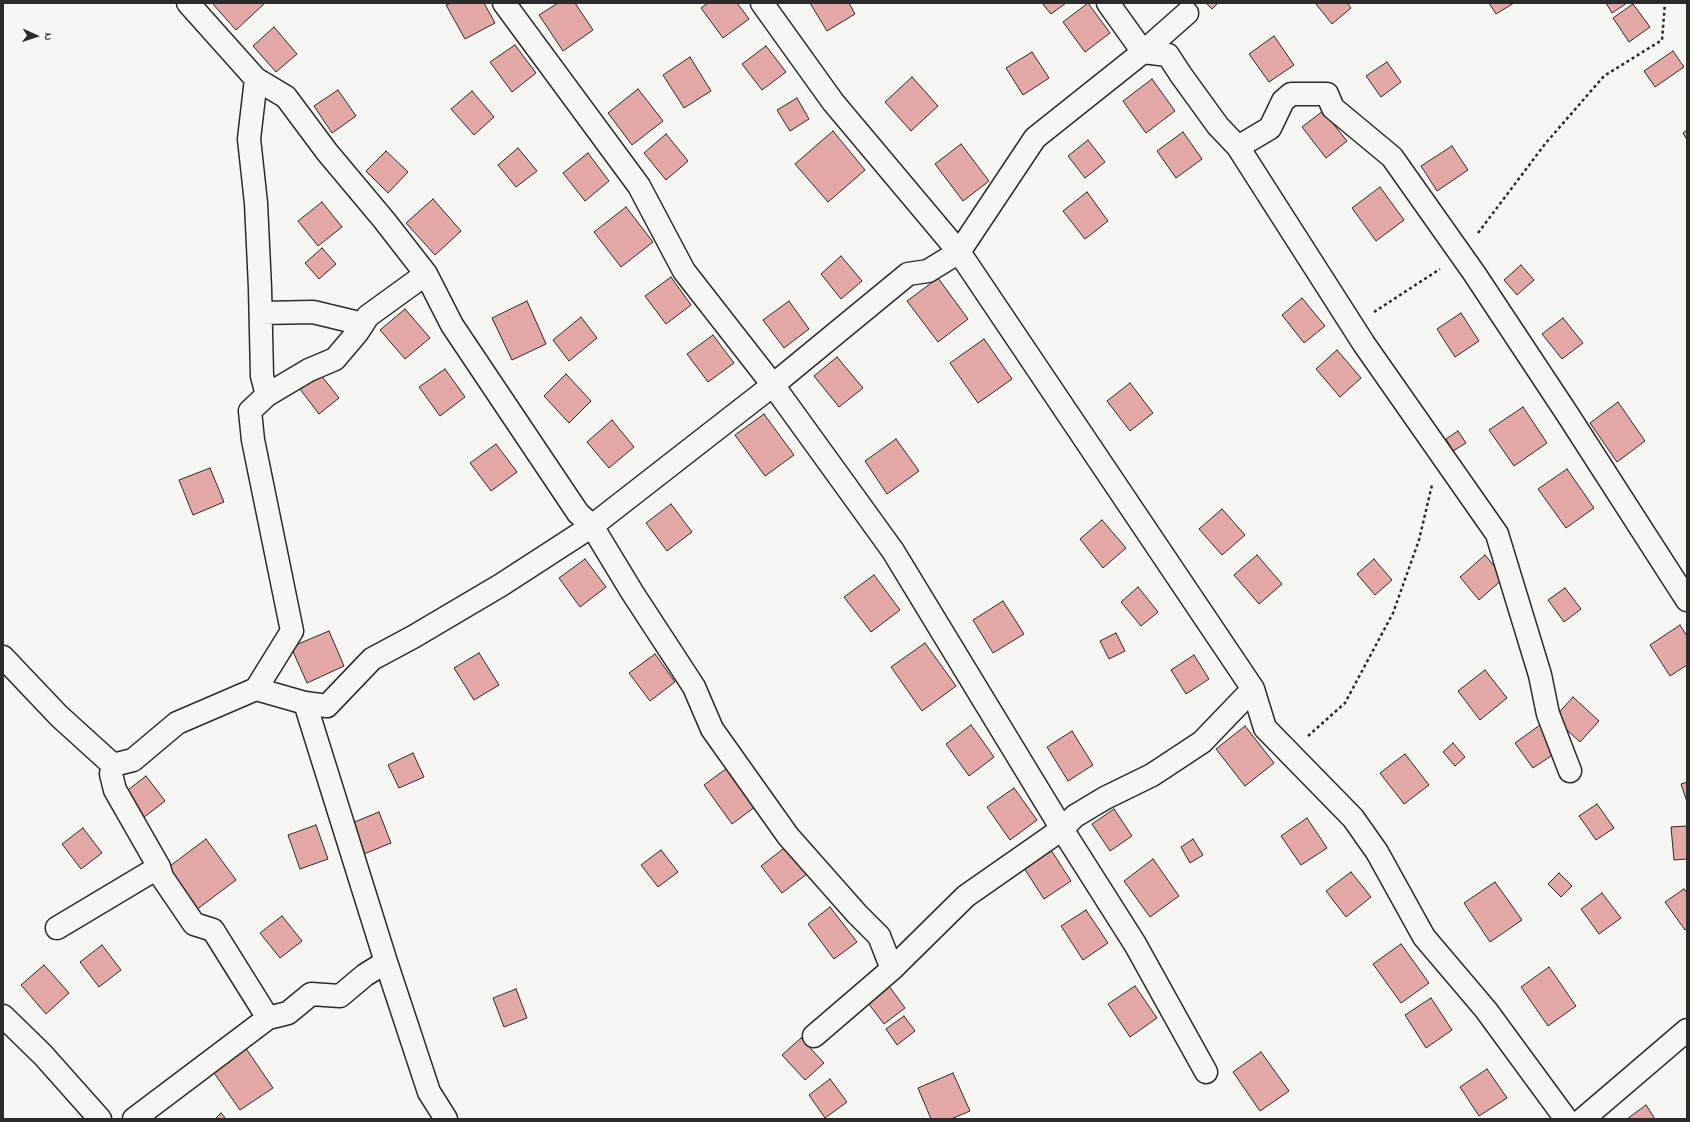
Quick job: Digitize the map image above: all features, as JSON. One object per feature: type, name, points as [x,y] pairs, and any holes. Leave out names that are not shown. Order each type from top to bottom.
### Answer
[{"type":"street","points":[[188,3],[256,78],[286,97],[327,152],[384,220],[426,274],[452,325],[578,513],[592,526],[632,592],[694,687],[712,729],[788,836],[857,914],[879,936],[892,969]]},
{"type":"street","points":[[504,3],[638,186],[684,270],[773,385],[893,551],[1062,829],[1135,944],[1206,1072]]},
{"type":"street","points":[[762,3],[833,102],[959,252],[1253,689],[1264,728],[1353,818],[1377,852],[1424,937],[1486,1010],[1566,1119]]},
{"type":"street","points":[[1108,3],[1143,52],[1168,55],[1218,126],[1238,147],[1352,326],[1497,534],[1540,675],[1548,714],[1570,771]]},
{"type":"street","points":[[256,689],[305,703],[327,706],[372,659],[413,637],[501,585],[592,526],[773,385],[908,274],[928,271],[959,252],[1035,138],[1143,52],[1187,13]]},
{"type":"street","points":[[256,78],[249,139],[256,203],[262,376],[267,395]]},
{"type":"street","points":[[1238,147],[1270,128],[1283,101],[1291,94],[1327,94],[1333,108],[1392,156],[1462,255],[1568,415],[1687,600]]},
{"type":"street","points":[[113,765],[133,760],[178,723],[256,689],[292,631],[253,440],[250,411],[267,395],[309,370],[335,359],[358,333],[368,316],[426,274]]},
{"type":"street","points":[[261,313],[313,312],[363,324]]},
{"type":"street","points":[[3,657],[60,716],[113,765]]},
{"type":"street","points":[[814,1036],[892,969],[966,896],[1062,829],[1075,816],[1105,798],[1152,775],[1202,742],[1253,689]]},
{"type":"street","points":[[305,703],[386,962],[429,1092],[446,1119]]},
{"type":"street","points":[[113,765],[111,774],[115,790],[159,867],[162,877],[194,924],[213,930],[268,1018]]},
{"type":"street","points":[[57,928],[159,867]]},
{"type":"street","points":[[134,1119],[268,1018],[288,1014],[311,994],[340,996],[365,975],[386,962]]},
{"type":"street","points":[[3,1016],[43,1055],[100,1119]]},
{"type":"street","points":[[1583,1119],[1687,1030]]},
{"type":"path","points":[[1352,326],[1462,255],[1545,144],[1604,76],[1662,40],[1665,3]]},
{"type":"path","points":[[1290,753],[1345,703],[1393,613],[1419,540],[1440,452]]},
{"type":"building","points":[[212,3],[265,3],[236,30]]},
{"type":"building","points":[[451,3],[484,3],[495,23],[465,39],[446,5]]},
{"type":"building","points":[[558,3],[575,3],[593,30],[563,51],[539,15]]},
{"type":"building","points":[[708,3],[737,3],[749,19],[723,38],[701,8]]},
{"type":"building","points":[[810,3],[849,3],[855,14],[827,31]]},
{"type":"building","points":[[1042,3],[1066,3],[1051,14]]},
{"type":"building","points":[[1088,3],[1110,33],[1085,52],[1063,22]]},
{"type":"building","points":[[1206,3],[1218,3],[1212,9]]},
{"type":"building","points":[[1347,3],[1351,8],[1332,24],[1316,4]]},
{"type":"building","points":[[1489,3],[1514,3],[1496,14]]},
{"type":"building","points":[[1606,3],[1627,3],[1612,13]]},
{"type":"building","points":[[1633,4],[1650,27],[1629,42],[1613,18]]},
{"type":"building","points":[[274,27],[297,54],[276,72],[253,46]]},
{"type":"building","points":[[1274,36],[1294,65],[1269,82],[1249,54]]},
{"type":"building","points":[[515,45],[536,73],[512,92],[490,62]]},
{"type":"building","points":[[766,46],[786,72],[762,90],[742,64]]},
{"type":"building","points":[[1673,51],[1684,67],[1655,87],[1644,71]]},
{"type":"building","points":[[1032,52],[1049,78],[1023,95],[1006,68]]},
{"type":"building","points":[[690,57],[711,91],[684,108],[663,75]]},
{"type":"building","points":[[1387,62],[1401,82],[1381,97],[1366,76]]},
{"type":"building","points":[[912,77],[938,106],[911,131],[885,102]]},
{"type":"building","points":[[1152,79],[1175,111],[1146,133],[1123,101]]},
{"type":"building","points":[[638,89],[663,121],[632,145],[608,113]]},
{"type":"building","points":[[338,90],[356,116],[332,133],[314,106]]},
{"type":"building","points":[[472,91],[494,117],[474,135],[451,109]]},
{"type":"building","points":[[797,98],[809,119],[790,131],[777,110]]},
{"type":"building","points":[[1323,111],[1347,141],[1326,158],[1302,127]]},
{"type":"building","points":[[1687,130],[1687,140],[1683,133]]},
{"type":"building","points":[[833,131],[865,170],[828,202],[795,164]]},
{"type":"building","points":[[1183,132],[1202,159],[1176,178],[1157,151]]},
{"type":"building","points":[[666,134],[688,161],[666,180],[644,153]]},
{"type":"building","points":[[1088,140],[1105,162],[1085,178],[1068,156]]},
{"type":"building","points":[[961,144],[989,181],[963,201],[935,164]]},
{"type":"building","points":[[1452,146],[1468,170],[1437,191],[1421,166]]},
{"type":"building","points":[[518,148],[537,171],[516,187],[498,165]]},
{"type":"building","points":[[386,151],[408,172],[388,193],[366,171]]},
{"type":"building","points":[[588,153],[609,181],[585,201],[563,173]]},
{"type":"building","points":[[1380,187],[1404,220],[1376,241],[1352,208]]},
{"type":"building","points":[[1087,192],[1108,221],[1085,239],[1063,211]]},
{"type":"building","points":[[433,199],[461,231],[435,255],[406,223]]},
{"type":"building","points":[[322,202],[342,227],[318,246],[298,221]]},
{"type":"building","points":[[626,207],[653,242],[621,267],[594,232]]},
{"type":"building","points":[[322,248],[336,264],[319,279],[305,263]]},
{"type":"building","points":[[841,256],[862,281],[841,299],[821,274]]},
{"type":"building","points":[[1521,265],[1534,280],[1517,295],[1504,280]]},
{"type":"building","points":[[671,277],[691,305],[666,324],[645,296]]},
{"type":"building","points":[[938,278],[968,319],[938,342],[907,301]]},
{"type":"building","points":[[1302,298],[1325,326],[1304,343],[1282,315]]},
{"type":"building","points":[[527,301],[546,344],[512,360],[492,318]]},
{"type":"building","points":[[789,301],[809,329],[784,348],[763,320]]},
{"type":"building","points":[[405,309],[430,338],[405,359],[380,330]]},
{"type":"building","points":[[1461,313],[1479,341],[1455,357],[1437,329]]},
{"type":"building","points":[[581,317],[597,338],[569,361],[553,340]]},
{"type":"building","points":[[1563,318],[1583,343],[1562,359],[1542,334]]},
{"type":"building","points":[[713,335],[734,363],[708,382],[687,354]]},
{"type":"building","points":[[984,339],[1012,379],[978,403],[950,363]]},
{"type":"building","points":[[1337,350],[1361,378],[1340,397],[1316,369]]},
{"type":"building","points":[[837,357],[863,388],[839,407],[814,376]]},
{"type":"building","points":[[445,369],[465,397],[440,416],[419,387]]},
{"type":"building","points":[[320,374],[339,398],[319,414],[300,389]]},
{"type":"building","points":[[566,374],[591,401],[569,423],[544,396]]},
{"type":"building","points":[[1130,383],[1153,413],[1130,431],[1107,401]]},
{"type":"building","points":[[1618,402],[1645,441],[1617,462],[1590,423]]},
{"type":"building","points":[[1523,407],[1547,443],[1514,466],[1489,430]]},
{"type":"building","points":[[764,414],[794,455],[765,476],[735,435]]},
{"type":"building","points":[[612,420],[634,447],[609,468],[587,442]]},
{"type":"building","points":[[1458,431],[1466,443],[1453,451],[1446,439]]},
{"type":"building","points":[[896,439],[919,471],[887,494],[865,461]]},
{"type":"building","points":[[496,444],[517,472],[491,491],[470,463]]},
{"type":"building","points":[[210,468],[224,502],[193,515],[179,480]]},
{"type":"building","points":[[1567,469],[1594,508],[1566,528],[1538,489]]},
{"type":"building","points":[[671,504],[692,532],[667,551],[646,523]]},
{"type":"building","points":[[1222,509],[1245,535],[1222,555],[1199,529]]},
{"type":"building","points":[[1102,520],[1126,548],[1103,568],[1080,539]]},
{"type":"building","points":[[1257,555],[1282,584],[1259,604],[1234,575]]},
{"type":"building","points":[[1485,555],[1504,578],[1479,600],[1460,577]]},
{"type":"building","points":[[585,559],[606,587],[580,607],[559,578]]},
{"type":"building","points":[[1374,559],[1392,580],[1375,595],[1357,574]]},
{"type":"building","points":[[874,575],[900,610],[871,632],[844,597]]},
{"type":"building","points":[[1138,587],[1158,612],[1141,626],[1121,602]]},
{"type":"building","points":[[1565,588],[1581,609],[1564,622],[1548,600]]},
{"type":"building","points":[[1003,601],[1024,634],[993,653],[973,620]]},
{"type":"building","points":[[1680,625],[1687,636],[1687,665],[1670,676],[1650,645]]},
{"type":"building","points":[[329,631],[344,666],[307,683],[291,647]]},
{"type":"building","points":[[1116,633],[1125,651],[1109,659],[1100,641]]},
{"type":"building","points":[[925,643],[956,686],[922,711],[891,667]]},
{"type":"building","points":[[479,653],[499,685],[474,700],[454,668]]},
{"type":"building","points":[[655,654],[675,682],[650,701],[629,673]]},
{"type":"building","points":[[1194,655],[1209,679],[1186,694],[1171,670]]},
{"type":"building","points":[[1485,670],[1507,698],[1480,720],[1458,691]]},
{"type":"building","points":[[1573,697],[1599,721],[1580,742],[1554,718]]},
{"type":"building","points":[[971,725],[994,757],[969,776],[946,744]]},
{"type":"building","points":[[1540,725],[1557,752],[1533,768],[1515,743]]},
{"type":"building","points":[[1245,726],[1274,763],[1245,786],[1216,749]]},
{"type":"building","points":[[1072,731],[1093,765],[1068,781],[1047,747]]},
{"type":"building","points":[[1453,743],[1465,757],[1455,766],[1443,752]]},
{"type":"building","points":[[413,753],[424,777],[399,788],[388,765]]},
{"type":"building","points":[[1405,754],[1429,785],[1404,804],[1380,773]]},
{"type":"building","points":[[734,763],[763,801],[732,824],[704,785]]},
{"type":"building","points":[[146,776],[165,801],[143,818],[124,793]]},
{"type":"building","points":[[1687,782],[1687,802],[1681,784]]},
{"type":"building","points":[[1014,788],[1037,820],[1010,840],[987,807]]},
{"type":"building","points":[[1597,804],[1614,828],[1596,840],[1579,816]]},
{"type":"building","points":[[1114,809],[1132,836],[1110,851],[1092,824]]},
{"type":"building","points":[[379,812],[391,843],[364,854],[352,823]]},
{"type":"building","points":[[1307,818],[1327,848],[1301,865],[1281,836]]},
{"type":"building","points":[[316,825],[328,859],[300,869],[288,835]]},
{"type":"building","points":[[1687,826],[1687,859],[1674,860],[1671,827]]},
{"type":"building","points":[[83,828],[102,853],[81,869],[62,844]]},
{"type":"building","points":[[206,839],[236,880],[196,910],[166,869]]},
{"type":"building","points":[[1193,839],[1203,855],[1190,863],[1181,847]]},
{"type":"building","points":[[787,846],[807,874],[782,893],[761,866]]},
{"type":"building","points":[[1049,847],[1071,881],[1044,899],[1022,865]]},
{"type":"building","points":[[661,850],[678,872],[658,887],[641,865]]},
{"type":"building","points":[[1153,859],[1179,896],[1150,917],[1124,881]]},
{"type":"building","points":[[1351,872],[1371,897],[1346,917],[1326,891]]},
{"type":"building","points":[[1559,873],[1572,886],[1561,897],[1548,884]]},
{"type":"building","points":[[1495,882],[1522,920],[1490,942],[1464,903]]},
{"type":"building","points":[[1684,889],[1687,893],[1687,928],[1685,930],[1665,902]]},
{"type":"building","points":[[1602,893],[1621,918],[1599,934],[1581,909]]},
{"type":"building","points":[[830,907],[857,942],[834,959],[808,924]]},
{"type":"building","points":[[1086,910],[1108,943],[1083,960],[1061,926]]},
{"type":"building","points":[[282,916],[302,941],[280,958],[260,933]]},
{"type":"building","points":[[1401,944],[1429,983],[1401,1003],[1373,964]]},
{"type":"building","points":[[102,945],[121,970],[99,987],[80,962]]},
{"type":"building","points":[[44,965],[69,993],[46,1014],[21,985]]},
{"type":"building","points":[[1549,967],[1576,1006],[1548,1026],[1521,987]]},
{"type":"building","points":[[886,982],[905,1008],[884,1024],[865,999]]},
{"type":"building","points":[[1135,986],[1157,1018],[1130,1037],[1108,1004]]},
{"type":"building","points":[[516,989],[527,1018],[504,1027],[493,998]]},
{"type":"building","points":[[1431,998],[1452,1030],[1426,1048],[1405,1015]]},
{"type":"building","points":[[904,1016],[915,1031],[897,1045],[886,1029]]},
{"type":"building","points":[[801,1038],[824,1063],[805,1080],[782,1055]]},
{"type":"building","points":[[245,1047],[273,1088],[240,1110],[212,1070]]},
{"type":"building","points":[[1261,1052],[1289,1091],[1260,1111],[1233,1072]]},
{"type":"building","points":[[1487,1069],[1507,1098],[1479,1116],[1460,1087]]},
{"type":"building","points":[[953,1073],[970,1111],[951,1119],[931,1119],[918,1088]]},
{"type":"building","points":[[830,1079],[847,1102],[825,1118],[809,1095]]},
{"type":"building","points":[[1646,1105],[1655,1119],[1627,1119]]},
{"type":"building","points":[[221,1113],[226,1119],[215,1119]]}]
